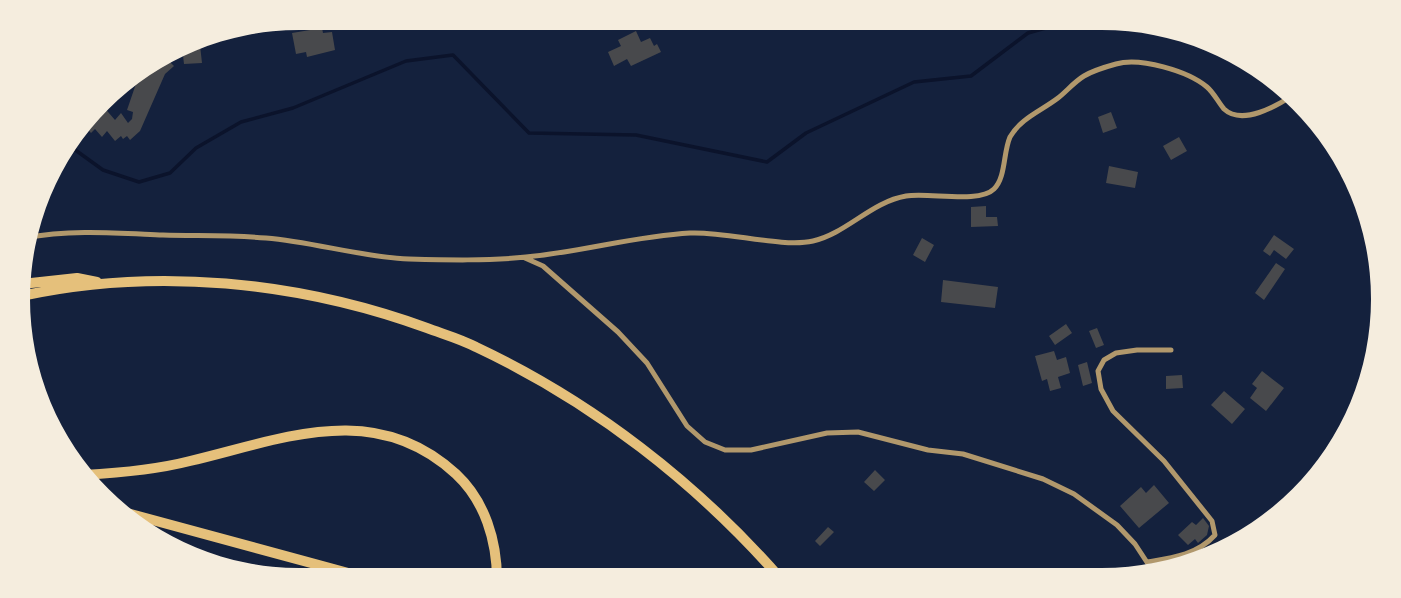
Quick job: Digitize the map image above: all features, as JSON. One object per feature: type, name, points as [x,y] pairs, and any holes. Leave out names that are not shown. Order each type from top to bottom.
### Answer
[{"type":"highway","points":[[30,283],[77,278],[101,282]]},
{"type":"highway","points":[[30,294],[101,282],[157,281],[244,285],[312,295],[393,316],[475,346],[575,401],[639,445],[695,492],[770,568]]},
{"type":"highway","points":[[95,474],[187,462],[288,436],[328,430],[360,430],[391,435],[440,460],[460,479],[478,502],[489,527],[496,568]]},
{"type":"highway","points":[[140,517],[330,568]]},
{"type":"street","points":[[37,237],[75,232],[268,238],[376,257],[413,259],[524,258],[658,235],[702,233],[811,241],[830,234],[873,208],[905,196],[934,194],[974,197],[987,194],[996,188],[1010,138],[1021,122],[1056,100],[1082,77],[1099,69],[1123,62],[1146,62],[1194,79],[1209,89],[1225,110],[1234,115],[1261,111],[1283,100]]},
{"type":"street","points":[[524,258],[543,266],[618,332],[647,363],[687,426],[705,442],[725,450],[751,450],[827,433],[858,432],[928,450],[963,454],[1043,479],[1074,494],[1117,525],[1147,562],[1179,557]]},
{"type":"street","points":[[1171,350],[1116,353],[1104,359],[1098,371],[1101,389],[1113,411],[1164,461],[1212,520],[1215,535],[1206,545],[1179,557]]},
{"type":"building","points":[[310,30],[332,32],[335,50],[307,57],[306,52],[296,54],[292,33]]},
{"type":"building","points":[[636,31],[641,42],[650,38],[661,52],[631,66],[627,59],[614,66],[608,52],[621,46],[618,40]]},
{"type":"building","points":[[200,48],[202,63],[184,64],[183,56]]},
{"type":"building","points":[[171,63],[174,66],[165,74],[140,131],[130,140],[127,136],[123,139],[121,136],[115,141],[107,131],[102,137],[95,129],[91,133],[89,131],[107,111],[115,120],[121,113],[128,123],[133,112],[127,110],[136,84]]},
{"type":"building","points":[[1111,112],[1117,128],[1103,133],[1098,117]]},
{"type":"building","points":[[1179,137],[1187,151],[1171,160],[1163,146]]},
{"type":"building","points":[[1109,166],[1138,172],[1135,188],[1106,183]]},
{"type":"building","points":[[986,206],[986,217],[997,217],[998,226],[971,227],[971,207]]},
{"type":"building","points":[[1274,235],[1294,249],[1286,259],[1274,250],[1270,256],[1263,251]]},
{"type":"building","points":[[922,238],[934,245],[925,262],[913,255]]},
{"type":"building","points":[[1276,263],[1285,269],[1264,300],[1255,293]]},
{"type":"building","points":[[943,280],[998,287],[995,308],[941,302]]},
{"type":"building","points":[[1066,324],[1072,333],[1055,345],[1049,336]]},
{"type":"building","points":[[1097,328],[1104,345],[1096,348],[1089,331]]},
{"type":"building","points":[[1054,351],[1057,360],[1066,357],[1070,373],[1058,377],[1061,388],[1050,391],[1047,379],[1042,381],[1035,356]]},
{"type":"building","points":[[1087,362],[1092,383],[1083,386],[1078,365]]},
{"type":"building","points":[[1262,371],[1284,388],[1266,411],[1250,398],[1257,388],[1252,384]]},
{"type":"building","points":[[1182,375],[1183,388],[1166,389],[1166,376]]},
{"type":"building","points":[[1224,391],[1245,409],[1232,424],[1211,405]]},
{"type":"building","points":[[875,470],[885,480],[874,491],[864,482]]},
{"type":"building","points":[[1154,485],[1169,503],[1139,528],[1120,506],[1141,487],[1146,493]]},
{"type":"building","points":[[1203,518],[1209,526],[1207,535],[1198,543],[1195,539],[1188,545],[1178,535],[1192,522],[1196,525]]},
{"type":"building","points":[[828,527],[834,532],[820,546],[815,541]]},
{"type":"waterway","points":[[75,150],[103,170],[139,182],[170,173],[196,148],[241,122],[293,108],[406,61],[453,55],[529,133],[636,135],[767,162],[806,133],[914,82],[971,76],[1028,33],[1039,30]]}]
